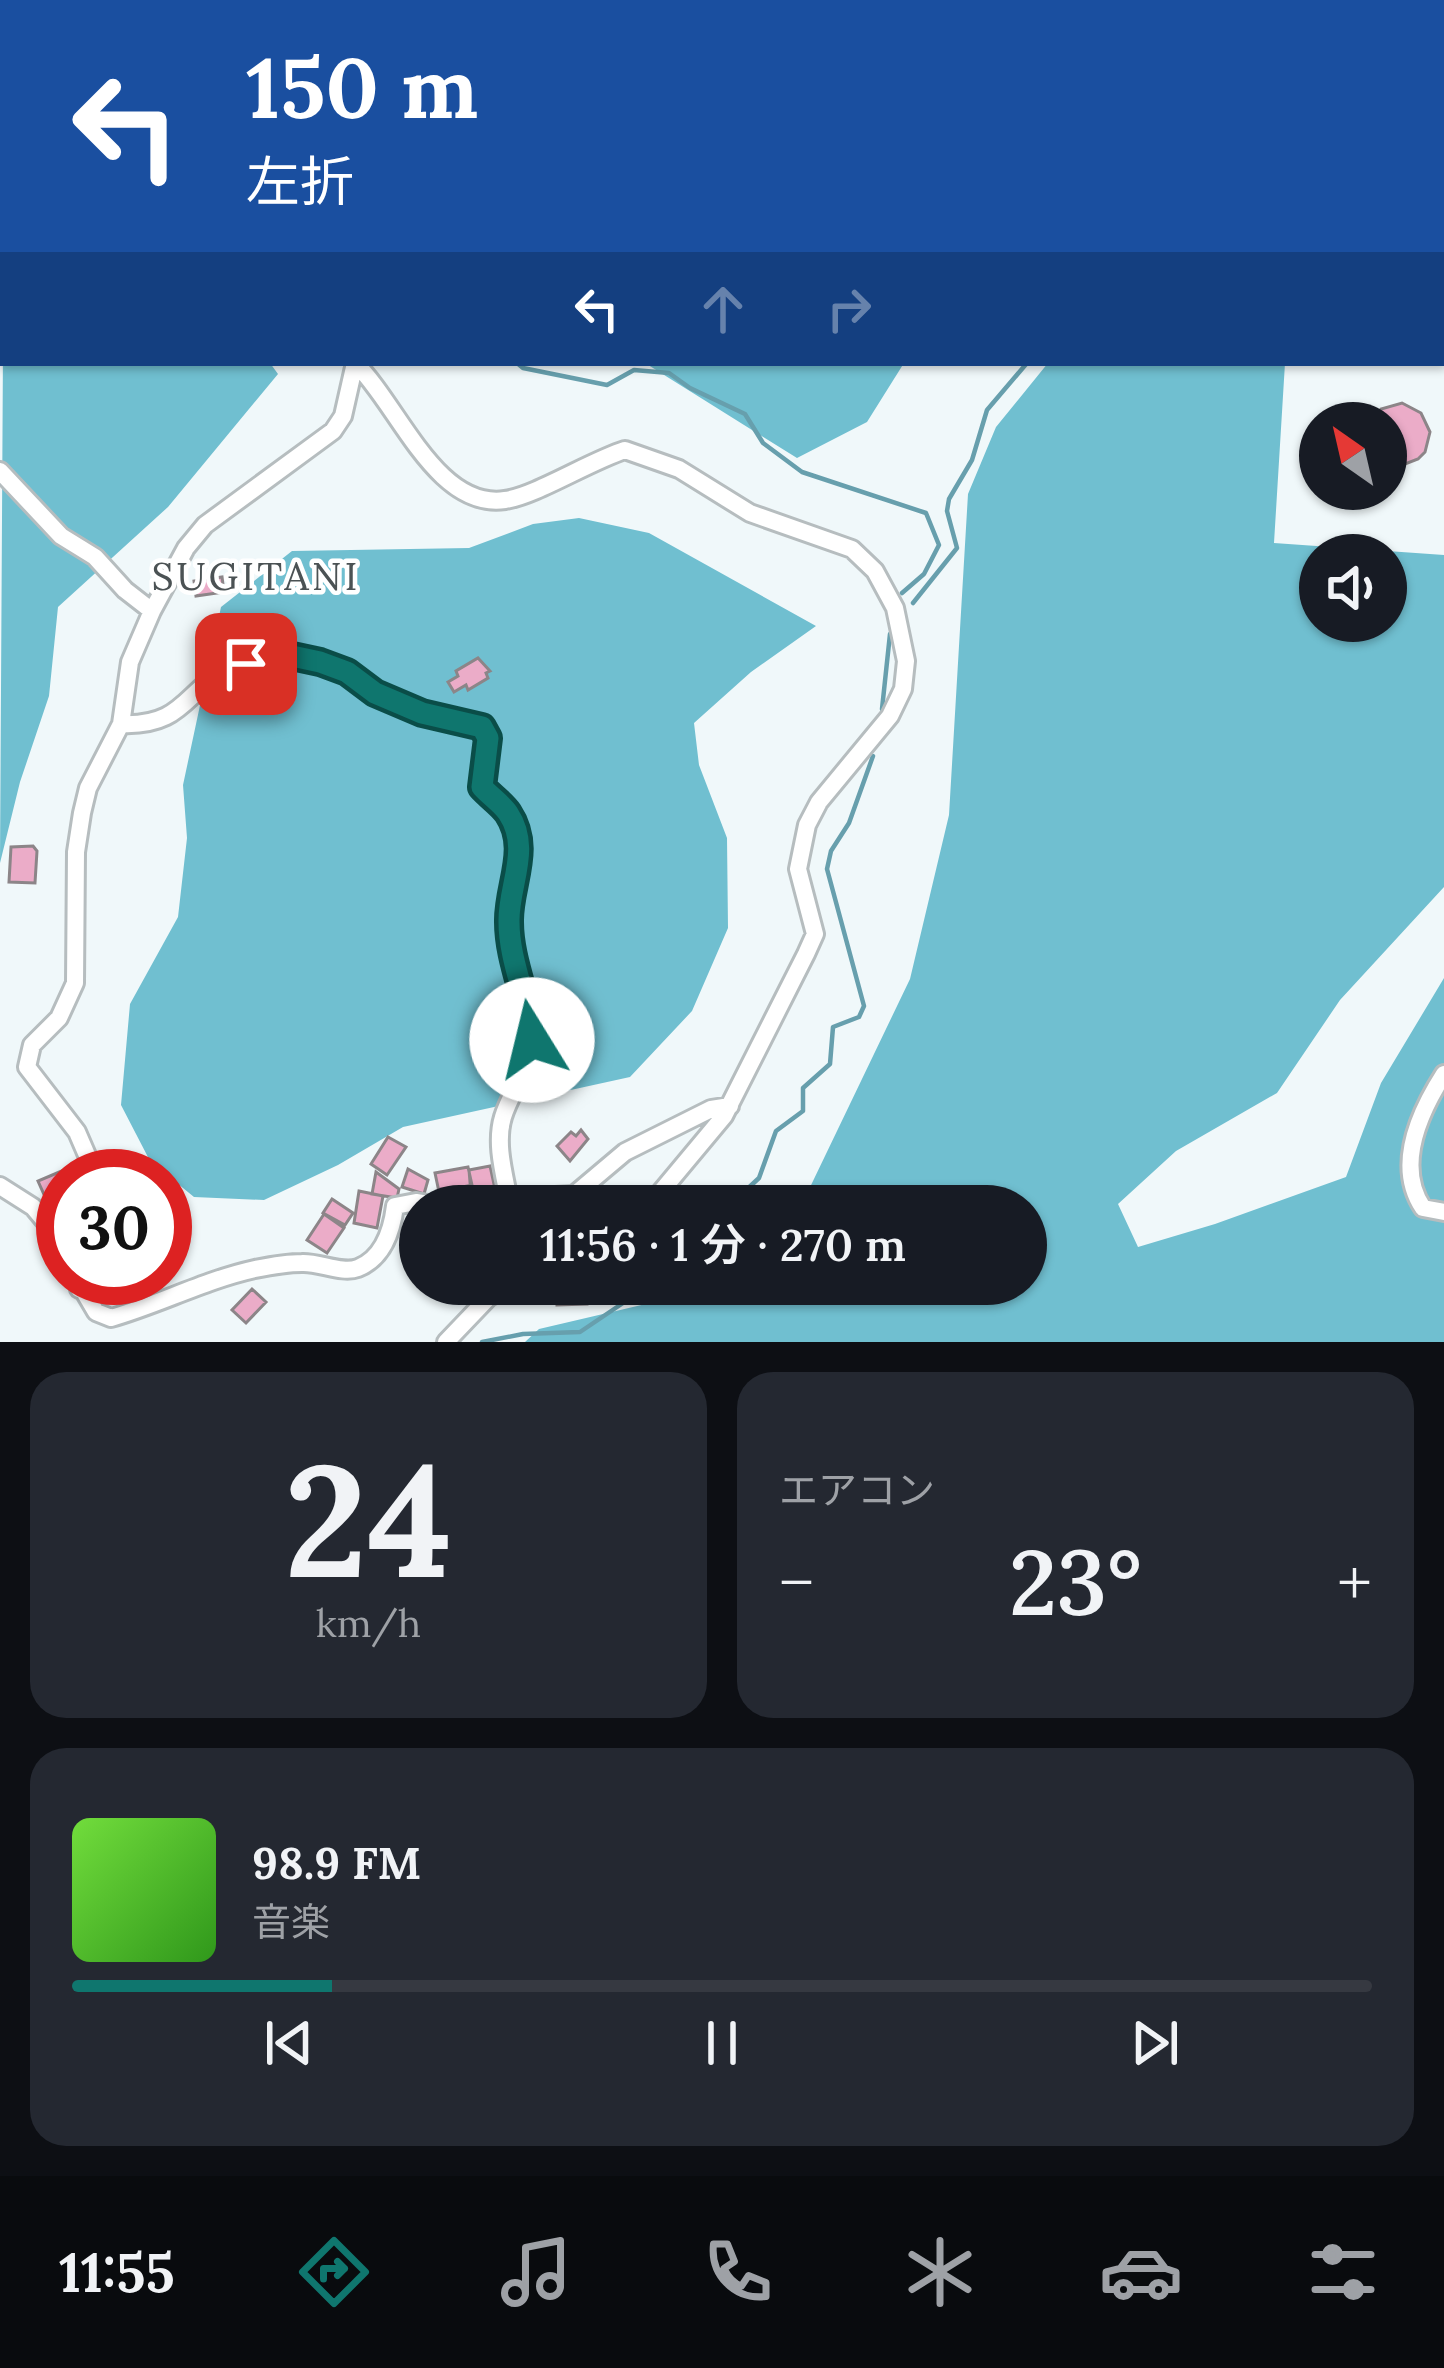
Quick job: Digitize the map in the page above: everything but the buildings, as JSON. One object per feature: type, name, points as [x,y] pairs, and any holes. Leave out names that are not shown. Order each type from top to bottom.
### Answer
[{"type":"street","points":[[84,1149],[77,1132],[27,1067],[27,1056],[59,1018],[74,983],[76,853],[82,814],[88,788],[121,724],[130,662],[186,548],[205,525],[333,431],[343,416],[354,366]]},
{"type":"street","points":[[358,366],[384,394],[445,482],[475,499],[507,500],[625,451],[679,469],[750,513],[852,549],[874,571],[895,608],[906,661],[904,689],[890,716],[819,802],[807,825],[798,868],[815,934],[730,1106],[666,1185]]},
{"type":"street","points":[[0,471],[61,536],[95,557],[125,590],[152,610]]},
{"type":"street","points":[[121,724],[152,724],[230,668],[246,664],[264,650],[320,662],[406,706],[446,721],[482,727],[488,738],[482,787],[507,811],[520,857],[508,920],[530,1010],[532,1040],[499,1136],[506,1185]]},
{"type":"street","points":[[1444,1074],[1414,1137],[1410,1165],[1411,1189],[1423,1208],[1444,1213]]},
{"type":"street","points":[[587,1185],[626,1152],[711,1109],[730,1106]]},
{"type":"street","points":[[0,1186],[36,1211]]},
{"type":"street","points":[[192,1286],[304,1262],[351,1270],[372,1259],[382,1246],[399,1205]]},
{"type":"street","points":[[92,1305],[112,1318],[145,1305]]},
{"type":"street","points":[[446,1342],[483,1305]]},
{"type":"shaded area","points":[[3,366],[272,366],[278,374],[168,507],[58,607],[49,696],[20,782],[0,863]]},
{"type":"shaded area","points":[[650,366],[902,366],[867,422],[797,458]]},
{"type":"shaded area","points":[[1046,366],[1285,366],[1274,543],[1299,545],[1299,642],[1407,642],[1407,552],[1444,555],[1444,887],[1340,1000],[1277,1093],[1176,1151],[1118,1204],[1138,1247],[1346,1177],[1381,1083],[1444,978],[1444,1342],[525,1342],[539,1329],[641,1305],[1047,1305],[1047,1185],[811,1185],[910,979],[949,815],[968,494],[996,427]]},
{"type":"shaded area","points":[[579,518],[649,533],[816,626],[751,672],[694,723],[699,765],[727,838],[728,928],[692,1011],[630,1077],[403,1127],[264,1200],[194,1197],[192,1149],[144,1149],[121,1105],[130,1004],[178,917],[187,838],[183,785],[221,607],[292,551],[469,548],[533,524]]},
{"type":"waterway","points":[[521,366],[607,385],[634,370],[669,373],[745,414],[763,443],[802,472],[926,513],[939,545],[924,574],[902,593]]},
{"type":"waterway","points":[[913,603],[957,548],[947,511],[949,499],[972,460],[987,410],[1024,366]]},
{"type":"waterway","points":[[882,709],[890,634]]},
{"type":"waterway","points":[[752,1185],[759,1178],[776,1131],[803,1111],[803,1088],[830,1064],[833,1027],[859,1017],[864,1006],[827,869],[873,756]]},
{"type":"waterway","points":[[482,1342],[523,1334],[580,1332],[620,1305]]},
{"type":"district","name":"SUGITANI","points":[[256,576]]},
{"type":"route","points":[[246,664],[264,650],[320,662],[422,713],[482,727],[488,738],[482,787],[507,811],[520,857],[508,920],[530,1010],[532,1040]]}]
